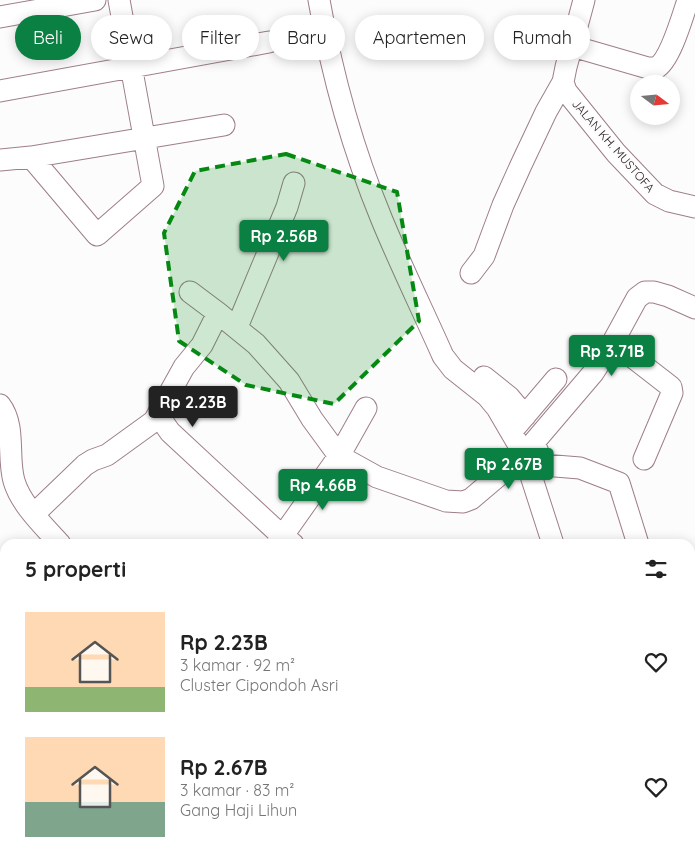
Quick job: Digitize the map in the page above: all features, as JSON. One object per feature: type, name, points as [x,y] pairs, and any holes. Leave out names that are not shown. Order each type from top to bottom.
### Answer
[{"type":"street","points":[[0,17],[95,0]]},
{"type":"street","points":[[31,157],[97,235],[153,186],[119,0]]},
{"type":"street","points":[[319,0],[331,60],[348,125],[382,219],[443,356],[453,369],[518,424]]},
{"type":"street","points":[[580,15],[584,0]]},
{"type":"street","points":[[590,51],[648,68],[656,68],[663,62],[670,50],[688,0]]},
{"type":"street","points":[[0,91],[269,42]]},
{"type":"street","points":[[471,273],[484,256],[503,205],[521,165],[546,112],[563,82],[568,60]]},
{"type":"street","name":"JALAN KH. MUSTOFA","points":[[563,82],[570,99],[616,154],[655,194],[669,202],[695,207]]},
{"type":"street","points":[[0,160],[31,157],[224,125]]},
{"type":"street","points":[[236,327],[287,207],[294,183]]},
{"type":"street","points":[[190,292],[256,344],[289,381],[312,419],[339,456],[378,477],[455,503],[471,500],[529,448],[593,373],[613,342],[637,298],[645,292],[654,292],[695,308]]},
{"type":"street","points":[[34,514],[84,466],[93,460],[107,455],[154,421],[184,367],[202,345],[218,313]]},
{"type":"street","points":[[613,342],[671,387],[672,393],[644,459]]},
{"type":"street","points":[[484,377],[509,397],[529,448],[552,539]]},
{"type":"street","points":[[518,424],[556,379]]},
{"type":"street","points":[[0,405],[7,418],[7,484],[22,497],[56,539]]},
{"type":"street","points":[[285,539],[339,456],[366,408]]},
{"type":"street","points":[[154,421],[163,422],[170,432],[282,539]]},
{"type":"street","points":[[529,448],[543,464],[580,468],[620,483],[637,539]]},
{"type":"highlighted area","points":[[286,154],[397,192],[419,321],[334,404],[246,385],[179,341],[164,233],[195,171]]}]
